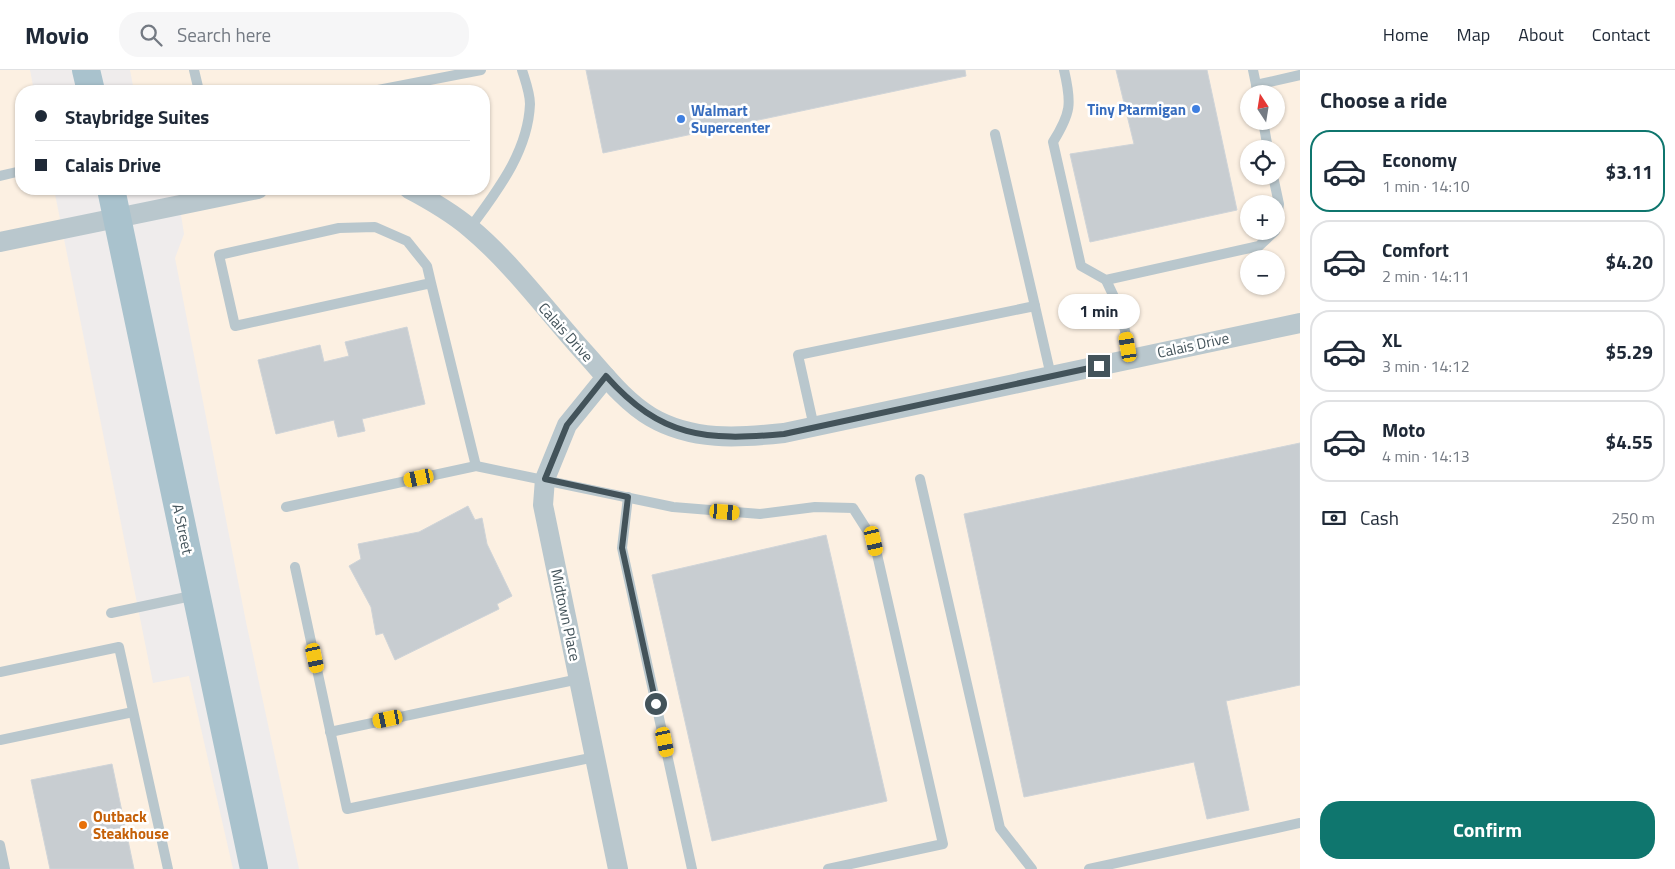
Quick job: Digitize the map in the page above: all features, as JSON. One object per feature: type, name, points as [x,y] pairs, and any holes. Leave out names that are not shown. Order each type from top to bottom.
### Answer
[{"type":"main road","points":[[86,70],[90,85]]},
{"type":"main road","name":"A Street","points":[[112,195],[254,869]]},
{"type":"street","points":[[0,242],[117,216],[158,211],[231,195]]},
{"type":"street","name":"Calais Drive","points":[[418,195],[470,228],[502,260],[625,398],[651,417],[681,430],[710,437],[742,438],[784,434],[1300,323]]},
{"type":"street","name":"Midtown Place","points":[[606,376],[567,425],[545,479],[543,505],[618,869]]},
{"type":"lane","points":[[194,70],[198,85]]},
{"type":"lane","points":[[404,85],[481,70]]},
{"type":"lane","points":[[470,228],[502,184],[523,143],[530,103],[522,70]]},
{"type":"lane","points":[[1064,70],[1069,91],[1067,119],[1053,142],[1082,266],[1106,280],[1122,314],[1130,359]]},
{"type":"lane","points":[[1252,70],[1256,85]]},
{"type":"lane","points":[[1269,85],[1300,75]]},
{"type":"lane","points":[[995,134],[1052,376]]},
{"type":"lane","points":[[0,176],[15,172]]},
{"type":"lane","points":[[431,283],[235,326],[219,255],[339,228],[375,227],[407,241],[427,266],[476,466]]},
{"type":"lane","points":[[1106,280],[1259,246],[1265,240]]},
{"type":"lane","points":[[814,427],[798,354],[1035,306]]},
{"type":"lane","points":[[286,507],[476,466],[673,507],[760,514],[815,507],[853,508],[874,541],[943,844],[828,869]]},
{"type":"lane","points":[[920,479],[1000,828],[1032,869]]},
{"type":"lane","points":[[628,497],[622,548],[692,869]]},
{"type":"lane","points":[[295,567],[347,809],[595,757]]},
{"type":"lane","points":[[112,613],[197,595]]},
{"type":"lane","points":[[0,672],[119,647],[168,869]]},
{"type":"lane","points":[[330,732],[579,679]]},
{"type":"lane","points":[[0,740],[133,712]]},
{"type":"lane","points":[[1089,869],[1300,823]]},
{"type":"lane","points":[[0,845],[5,869]]},
{"type":"shaded area","points":[[0,70],[30,70],[33,85],[15,85],[15,195],[55,195],[153,683],[189,676],[233,869],[0,869]]},
{"type":"shaded area","points":[[130,70],[1300,70],[1300,869],[299,869],[246,622],[175,258],[184,234],[178,195],[490,195],[490,85],[133,85]]},
{"type":"building","name":"Walmart Supercenter","points":[[586,70],[965,70],[966,76],[603,153]]},
{"type":"building","points":[[1116,70],[1207,70],[1237,210],[1090,242],[1070,154],[1134,144]]},
{"type":"building","points":[[407,327],[425,404],[362,419],[365,431],[338,437],[334,420],[276,434],[258,360],[320,345],[324,362],[349,356],[345,342]]},
{"type":"building","points":[[1300,443],[1300,685],[1226,701],[1249,810],[1207,819],[1194,762],[1024,797],[964,514]]},
{"type":"building","points":[[468,506],[475,520],[482,518],[487,544],[512,596],[497,604],[499,609],[395,660],[383,633],[376,635],[371,607],[349,566],[361,559],[358,544],[419,532]]},
{"type":"building","points":[[826,535],[887,801],[712,841],[652,575]]},
{"type":"building","name":"Outback Steakhouse","points":[[112,764],[134,869],[50,869],[31,780]]},
{"type":"place","name":"Tiny Ptarmigan","points":[[1196,109]]},
{"type":"place","name":"Walmart Supercenter","points":[[681,119]]},
{"type":"place","name":"Outback Steakhouse","points":[[83,825]]},
{"type":"route","points":[[656,704],[622,548],[628,497],[545,479],[567,425],[606,376],[625,398],[651,417],[681,430],[710,437],[742,438],[784,434],[1099,366]]}]
